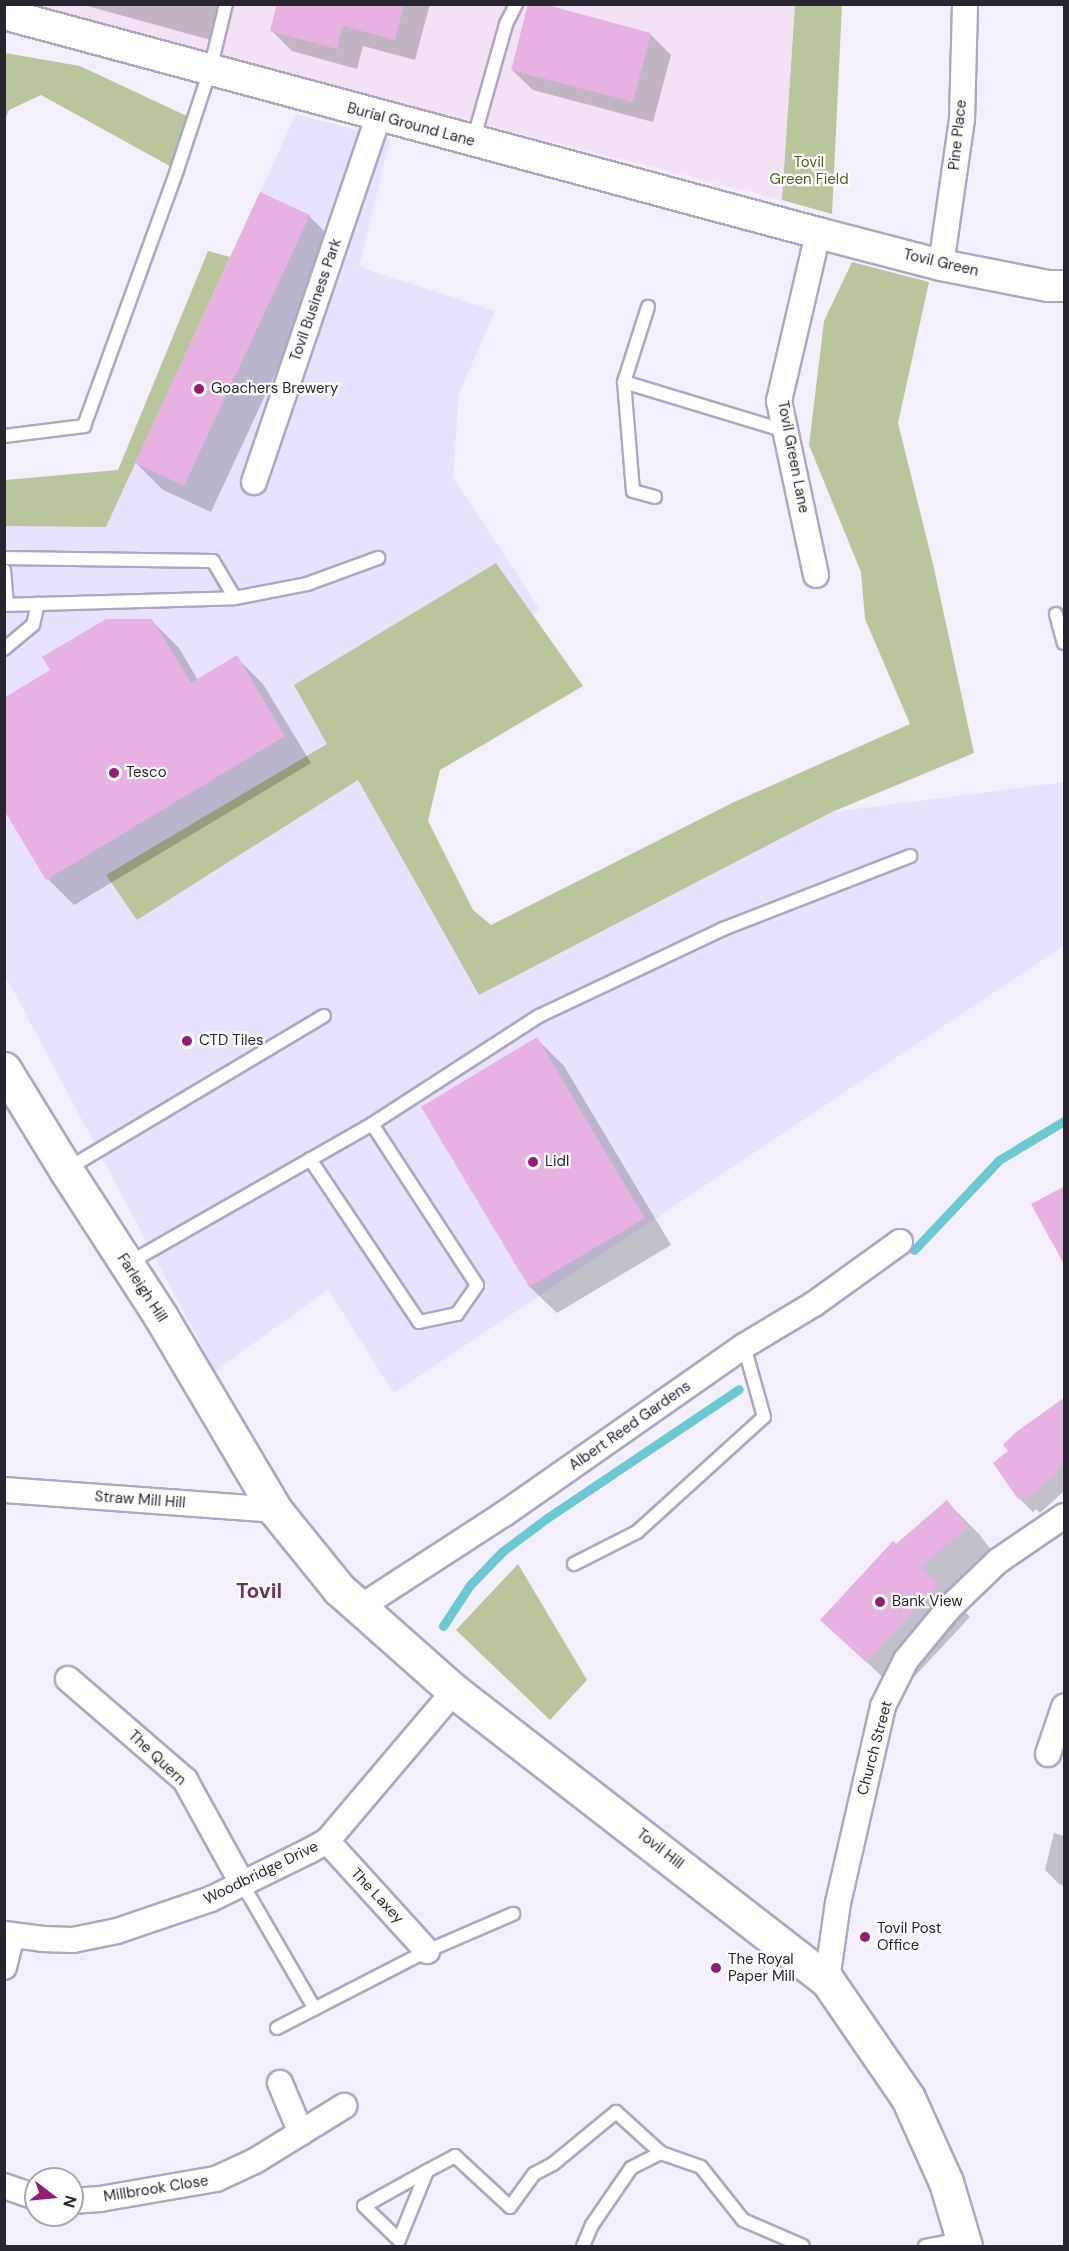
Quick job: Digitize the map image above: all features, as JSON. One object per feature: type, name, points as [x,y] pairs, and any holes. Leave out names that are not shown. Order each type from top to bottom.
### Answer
[{"type":"main road","name":"Farleigh Hill","points":[[4,1069],[161,1317],[275,1510]]},
{"type":"main road","name":"Tovil Hill","points":[[275,1510],[339,1588],[454,1691],[505,1728],[827,1980],[908,2098],[946,2182],[964,2243]]},
{"type":"street","name":"Pine Place","points":[[941,265],[962,120],[965,4]]},
{"type":"street","name":"Burial Ground Lane","points":[[4,14],[378,117],[818,233]]},
{"type":"street","name":"Tovil Business Park","points":[[254,482],[378,117]]},
{"type":"street","name":"Tovil Green","points":[[818,233],[941,265],[1048,286],[1065,286]]},
{"type":"street","name":"Tovil Green Lane","points":[[816,575],[779,401],[818,233]]},
{"type":"street","name":"Albert Reed Gardens","points":[[359,1608],[504,1514],[744,1346],[814,1304],[900,1242]]},
{"type":"street","name":"Straw Mill Hill","points":[[4,1490],[275,1510]]},
{"type":"street","name":"Church Street","points":[[827,1980],[838,1903],[883,1706],[906,1660],[950,1608],[998,1561],[1065,1516]]},
{"type":"street","name":"The Quern","points":[[68,1679],[185,1780],[243,1885]]},
{"type":"street","name":"Woodbridge Drive","points":[[8,1935],[73,1940],[117,1932],[211,1899],[327,1841],[454,1691]]},
{"type":"street","points":[[1048,1754],[1065,1707]]},
{"type":"street","name":"The Laxey","points":[[327,1841],[427,1951]]},
{"type":"street","points":[[4,1967],[8,1935]]},
{"type":"street","points":[[280,2083],[301,2133]]},
{"type":"street","name":"Millbrook Close","points":[[84,2200],[100,2199],[216,2179],[255,2161],[344,2106]]},
{"type":"street","points":[[4,2186],[24,2193]]},
{"type":"lane","points":[[4,436],[84,426],[120,332],[210,70],[226,4]]},
{"type":"lane","points":[[473,142],[506,24],[516,4]]},
{"type":"lane","points":[[648,307],[624,382],[633,491],[655,497]]},
{"type":"lane","points":[[624,382],[785,431]]},
{"type":"lane","points":[[4,558],[213,561],[235,598]]},
{"type":"lane","points":[[4,570],[6,604],[235,598],[308,584],[378,558]]},
{"type":"lane","points":[[4,648],[33,625],[38,604]]},
{"type":"lane","points":[[1056,614],[1065,643]]},
{"type":"lane","points":[[126,1264],[372,1124],[539,1016],[723,929],[910,856]]},
{"type":"lane","points":[[66,1170],[324,1016]]},
{"type":"lane","points":[[310,1159],[419,1322],[458,1314],[477,1285],[372,1124]]},
{"type":"lane","points":[[574,1564],[636,1532],[764,1416],[744,1346]]},
{"type":"lane","points":[[243,1885],[315,2009]]},
{"type":"lane","points":[[277,2028],[427,1951],[513,1914]]},
{"type":"lane","points":[[427,2170],[399,2240],[364,2206],[427,2170],[454,2156],[510,2207],[534,2174],[553,2164],[616,2112],[661,2153],[701,2167],[743,2220],[802,2247]]},
{"type":"lane","points":[[583,2247],[592,2225],[631,2168],[661,2153]]},
{"type":"lane","points":[[925,2247],[964,2243]]},
{"type":"shaded area","points":[[14,5],[795,5],[782,200]]},
{"type":"shaded area","points":[[296,114],[390,139],[359,267],[495,311],[459,394],[453,477],[540,610],[353,729],[479,995],[832,812],[1064,782],[1064,946],[394,1393],[328,1290],[215,1371],[5,975],[4,526],[106,526]]},
{"type":"green space","name":"Tovil Green Field","points":[[795,5],[842,5],[832,214],[782,200]]},
{"type":"green space","points":[[5,53],[80,66],[193,119],[177,170],[41,95],[9,110],[5,120]]},
{"type":"green space","points":[[208,251],[230,257],[106,527],[5,526],[5,480],[118,470]]},
{"type":"green space","points":[[852,262],[929,282],[898,423],[933,564],[974,753],[832,812],[479,995],[358,780],[137,920],[106,875],[327,744],[294,685],[496,563],[583,686],[440,770],[428,821],[473,910],[491,925],[732,803],[910,724],[865,619],[861,572],[809,445],[824,321]]},
{"type":"green space","points":[[518,1564],[587,1680],[550,1720],[456,1630]]},
{"type":"building","points":[[277,4],[404,4],[395,40],[343,26],[337,49],[270,31]]},
{"type":"building","points":[[528,4],[543,4],[651,33],[633,102],[511,70]]},
{"type":"building","points":[[260,192],[310,215],[184,486],[135,463]]},
{"type":"building","name":"Tesco","points":[[106,619],[152,619],[191,683],[237,655],[285,736],[46,880],[4,810],[4,698],[50,670],[42,657]]},
{"type":"building","name":"Lidl","points":[[537,1037],[645,1218],[529,1287],[421,1107]]},
{"type":"building","points":[[1065,1186],[1065,1266],[1031,1204]]},
{"type":"building","points":[[1065,1397],[1065,1463],[1057,1469],[1059,1472],[1025,1500],[1022,1496],[1018,1499],[993,1463],[1008,1451],[1003,1445],[1015,1433]]},
{"type":"building","name":"Bank View","points":[[947,1500],[968,1527],[921,1567],[939,1584],[866,1662],[820,1620],[893,1541],[896,1544]]},
{"type":"waterway","points":[[914,1250],[999,1160],[1064,1121]]},
{"type":"waterway","points":[[443,1626],[470,1585],[503,1551],[547,1518],[739,1389]]},
{"type":"place","name":"Goachers Brewery","points":[[199,389]]},
{"type":"place","name":"Tesco","points":[[114,773]]},
{"type":"place","name":"CTD Tiles","points":[[187,1041]]},
{"type":"place","name":"Lidl","points":[[533,1162]]},
{"type":"place","name":"Bank View","points":[[880,1602]]},
{"type":"place","name":"Tovil Post Office","points":[[865,1937]]},
{"type":"place","name":"The Royal Paper Mill","points":[[716,1968]]},
{"type":"district","name":"Tovil","points":[[259,1591]]}]
